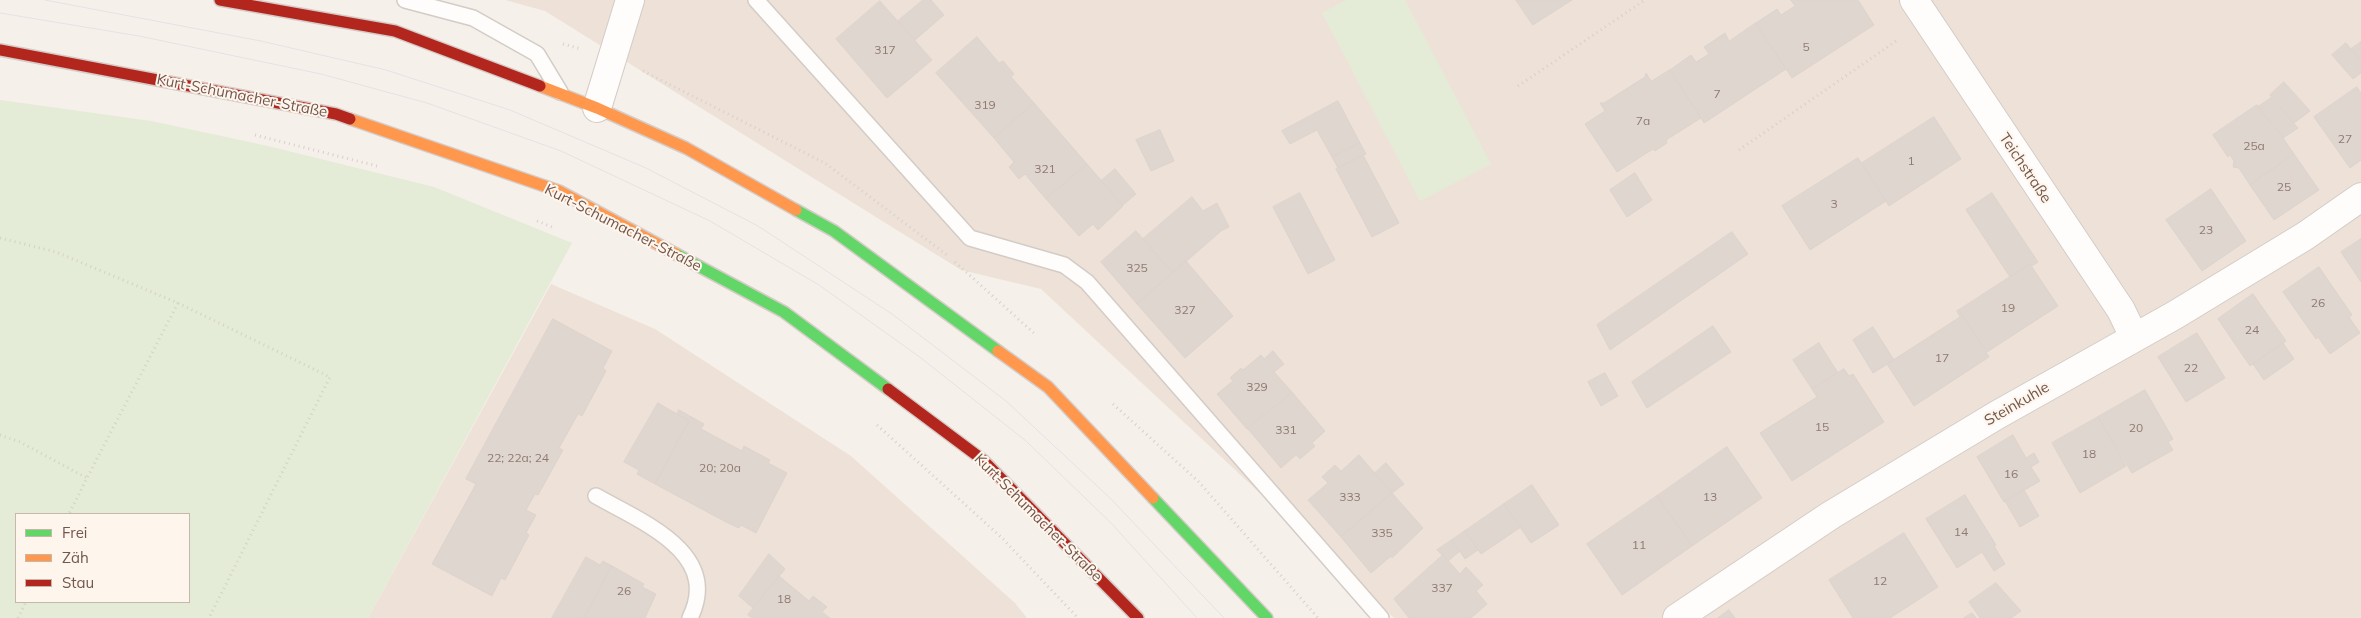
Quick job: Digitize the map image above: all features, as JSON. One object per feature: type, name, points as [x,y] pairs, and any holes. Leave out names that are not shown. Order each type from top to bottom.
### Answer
[{"type":"main road","points":[[220,0],[395,31],[597,108],[686,148],[834,231],[1048,387],[1267,618]]},
{"type":"main road","name":"Kurt-Schumacher-Straße","points":[[0,50],[336,114],[559,191],[784,312],[982,460],[1138,618]]},
{"type":"street","points":[[597,108],[630,0]]},
{"type":"street","name":"Teichstraße","points":[[1921,10],[2121,310],[2134,337]]},
{"type":"street","name":"Steinkuhle","points":[[1677,618],[1831,515],[2134,337],[2175,315],[2306,236],[2361,197]]},
{"type":"lane","points":[[405,0],[473,18],[537,54],[562,95]]},
{"type":"lane","points":[[756,0],[970,238],[1064,265],[1088,282],[1381,618]]},
{"type":"lane","points":[[596,496],[660,532],[676,545],[690,561],[698,580],[698,600],[690,618]]},
{"type":"path","points":[[1518,86],[1645,0]]},
{"type":"path","points":[[1740,150],[1921,10]]},
{"type":"path","points":[[249,133],[382,167]]},
{"type":"path","points":[[533,219],[560,231]]},
{"type":"path","points":[[0,238],[56,252],[178,303],[330,376],[209,618]]},
{"type":"path","points":[[69,513],[178,303]]},
{"type":"path","points":[[871,420],[1001,537],[1078,618]]},
{"type":"path","points":[[0,435],[20,442],[86,478]]},
{"type":"path","points":[[18,618],[26,603]]},
{"type":"shaded area","points":[[505,0],[2361,0],[2361,618],[1394,618],[1041,289],[961,270],[545,11]]},
{"type":"shaded area","points":[[551,284],[655,329],[851,456],[1015,603],[1027,618],[368,618]]},
{"type":"green space","points":[[1346,0],[1405,0],[1491,164],[1420,201],[1322,13]]},
{"type":"green space","points":[[0,100],[151,121],[268,146],[434,187],[572,243],[368,618],[0,618]]},
{"type":"building","points":[[923,0],[931,0],[944,15],[915,40],[898,21]]},
{"type":"building","points":[[1516,0],[1572,0],[1533,25]]},
{"type":"building","points":[[1791,0],[1858,0],[1874,25],[1792,78],[1756,23],[1777,9],[1781,15],[1795,6]]},
{"type":"building","points":[[880,1],[932,60],[887,98],[836,39]]},
{"type":"building","points":[[1756,23],[1786,69],[1704,123],[1670,70],[1691,55],[1696,62],[1709,54],[1704,47],[1725,33],[1729,41]]},
{"type":"building","points":[[977,37],[999,63],[1003,61],[1014,74],[1011,77],[1034,103],[994,138],[936,73]]},
{"type":"building","points":[[2361,42],[2361,61],[2351,49]]},
{"type":"building","points":[[2346,43],[2361,61],[2361,73],[2353,79],[2332,55]]},
{"type":"building","points":[[1670,70],[1701,118],[1666,140],[1667,143],[1655,151],[1653,149],[1617,172],[1585,124],[1605,111],[1600,103],[1604,103],[1645,77],[1646,73],[1651,81]]},
{"type":"building","points":[[2284,82],[2310,111],[2294,123],[2270,95]]},
{"type":"building","points":[[2357,87],[2361,93],[2361,160],[2350,168],[2314,117]]},
{"type":"building","points":[[2271,98],[2298,128],[2283,138],[2258,107]]},
{"type":"building","points":[[1338,101],[1360,143],[1332,157],[1317,130],[1290,144],[1282,131]]},
{"type":"building","points":[[1034,103],[1087,164],[1046,199],[1025,174],[1019,179],[1009,167],[1014,162],[994,138]]},
{"type":"building","points":[[2257,105],[2270,123],[2272,122],[2294,154],[2250,185],[2239,168],[2233,167],[2234,161],[2230,155],[2228,157],[2213,135]]},
{"type":"building","points":[[1934,117],[1961,159],[1889,206],[1862,163]]},
{"type":"building","points":[[1160,130],[1174,161],[1151,171],[1136,140]]},
{"type":"building","points":[[1360,143],[1366,154],[1338,168],[1332,157]]},
{"type":"building","points":[[2294,154],[2319,190],[2274,220],[2250,185]]},
{"type":"building","points":[[1363,155],[1399,223],[1372,237],[1336,169]]},
{"type":"building","points":[[1858,158],[1886,201],[1810,250],[1782,206]]},
{"type":"building","points":[[1087,164],[1123,206],[1098,230],[1093,224],[1079,236],[1046,199]]},
{"type":"building","points":[[1115,169],[1136,194],[1123,205],[1101,181]]},
{"type":"building","points":[[1635,173],[1652,200],[1627,217],[1610,190]]},
{"type":"building","points":[[2211,189],[2246,241],[2202,271],[2166,220]]},
{"type":"building","points":[[1300,193],[1335,260],[1308,274],[1273,207]]},
{"type":"building","points":[[1992,193],[2038,262],[2032,266],[2030,264],[2010,277],[1966,210]]},
{"type":"building","points":[[1192,197],[1203,211],[1217,203],[1229,227],[1221,231],[1173,273],[1143,239]]},
{"type":"building","points":[[1136,231],[1173,273],[1137,304],[1101,262]]},
{"type":"building","points":[[1732,232],[1748,254],[1610,350],[1597,325]]},
{"type":"building","points":[[2361,239],[2361,282],[2341,252]]},
{"type":"building","points":[[1186,261],[1233,316],[1185,358],[1137,304]]},
{"type":"building","points":[[2030,264],[2058,306],[1987,352],[1959,310]]},
{"type":"building","points":[[2319,267],[2352,315],[2349,317],[2360,333],[2330,354],[2318,337],[2316,339],[2283,292]]},
{"type":"building","points":[[2253,294],[2286,341],[2250,366],[2218,319]]},
{"type":"building","points":[[1959,310],[1989,357],[1914,406],[1887,364],[1960,317],[1957,311]]},
{"type":"building","points":[[553,319],[612,351],[603,368],[606,371],[582,416],[578,414],[559,448],[563,450],[538,495],[535,494],[526,510],[536,515],[526,533],[529,535],[505,580],[501,578],[492,596],[432,564],[476,484],[466,479]]},
{"type":"building","points":[[1713,326],[1731,352],[1647,408],[1632,382]]},
{"type":"building","points":[[1873,327],[1894,360],[1873,373],[1853,340]]},
{"type":"building","points":[[2197,333],[2225,378],[2186,402],[2158,357]]},
{"type":"building","points":[[1819,343],[1838,373],[1812,389],[1793,360]]},
{"type":"building","points":[[2283,343],[2294,359],[2264,380],[2253,364]]},
{"type":"building","points":[[1273,351],[1284,364],[1274,372],[1292,392],[1247,429],[1217,394],[1233,381],[1230,378],[1241,368],[1243,370],[1261,355],[1264,359]]},
{"type":"building","points":[[1844,369],[1849,376],[1853,374],[1884,422],[1792,481],[1760,433],[1817,397],[1812,389]]},
{"type":"building","points":[[1605,373],[1618,396],[1601,406],[1588,382]]},
{"type":"building","points":[[2145,390],[2173,439],[2168,442],[2173,450],[2132,473],[2098,417]]},
{"type":"building","points":[[1292,392],[1325,431],[1312,443],[1315,446],[1300,459],[1296,455],[1281,468],[1248,429]]},
{"type":"building","points":[[658,403],[689,421],[655,484],[637,474],[639,470],[624,462]]},
{"type":"building","points":[[679,410],[704,424],[701,429],[742,451],[744,446],[770,460],[768,463],[787,473],[756,533],[741,525],[739,528],[726,522],[655,484],[689,421],[677,414]]},
{"type":"building","points":[[2098,417],[2126,466],[2080,493],[2052,443]]},
{"type":"building","points":[[2013,435],[2026,458],[2034,453],[2039,462],[2031,467],[2040,481],[2004,502],[1977,457]]},
{"type":"building","points":[[1727,447],[1762,498],[1692,546],[1657,496]]},
{"type":"building","points":[[1359,455],[1392,493],[1341,537],[1308,500],[1328,483],[1322,477],[1335,465],[1341,471]]},
{"type":"building","points":[[1386,463],[1404,484],[1392,493],[1375,473]]},
{"type":"building","points":[[1532,485],[1559,525],[1531,543],[1504,504]]},
{"type":"building","points":[[2024,490],[2039,516],[2020,527],[2005,501]]},
{"type":"building","points":[[1392,493],[1423,528],[1392,558],[1391,556],[1371,573],[1341,537]]},
{"type":"building","points":[[1965,495],[1996,545],[1994,546],[2005,564],[1994,571],[1982,552],[1957,568],[1926,519]]},
{"type":"building","points":[[1657,496],[1692,546],[1622,595],[1587,544]]},
{"type":"building","points":[[1504,504],[1521,527],[1481,554],[1465,531]]},
{"type":"building","points":[[1465,531],[1478,550],[1465,559],[1452,540]]},
{"type":"building","points":[[1904,533],[1938,587],[1890,618],[1853,618],[1829,580]]},
{"type":"building","points":[[1452,540],[1460,551],[1448,561],[1437,550]]},
{"type":"building","points":[[769,554],[785,569],[753,608],[739,596]]},
{"type":"building","points":[[1443,555],[1460,574],[1466,567],[1483,585],[1476,591],[1487,604],[1471,618],[1409,618],[1394,599]]},
{"type":"building","points":[[586,557],[600,565],[603,561],[612,566],[584,618],[552,618]]},
{"type":"building","points":[[612,566],[644,584],[642,587],[656,594],[645,618],[584,618]]},
{"type":"building","points":[[779,576],[809,601],[813,596],[827,607],[822,612],[830,618],[752,618],[748,615]]},
{"type":"building","points":[[1996,583],[2021,611],[2011,618],[1980,618],[1969,602]]},
{"type":"building","points":[[1729,610],[1735,618],[1718,618]]},
{"type":"building","points":[[1972,613],[1976,618],[1964,618]]},
{"type":"tram line","points":[[45,0],[261,41],[386,70],[510,110],[646,168],[758,226],[892,314],[1006,401],[1110,498],[1224,618]]},
{"type":"tram line","points":[[0,13],[139,36],[321,74],[427,103],[561,151],[710,221],[819,285],[921,358],[1026,441],[1112,524],[1197,618]]},
{"type":"traffic: fast","points":[[796,210],[834,231],[998,351]]},
{"type":"traffic: fast","points":[[676,254],[784,312],[888,389]]},
{"type":"traffic: fast","points":[[1153,498],[1267,618]]},
{"type":"traffic: slow","points":[[540,86],[597,108],[686,148],[796,210]]},
{"type":"traffic: slow","points":[[350,119],[559,191],[676,254]]},
{"type":"traffic: slow","points":[[998,351],[1048,387],[1153,498]]},
{"type":"traffic: jam","points":[[220,0],[395,31],[540,86]]},
{"type":"traffic: jam","points":[[0,50],[336,114],[350,119]]},
{"type":"traffic: jam","points":[[888,389],[983,460],[1138,618]]}]
